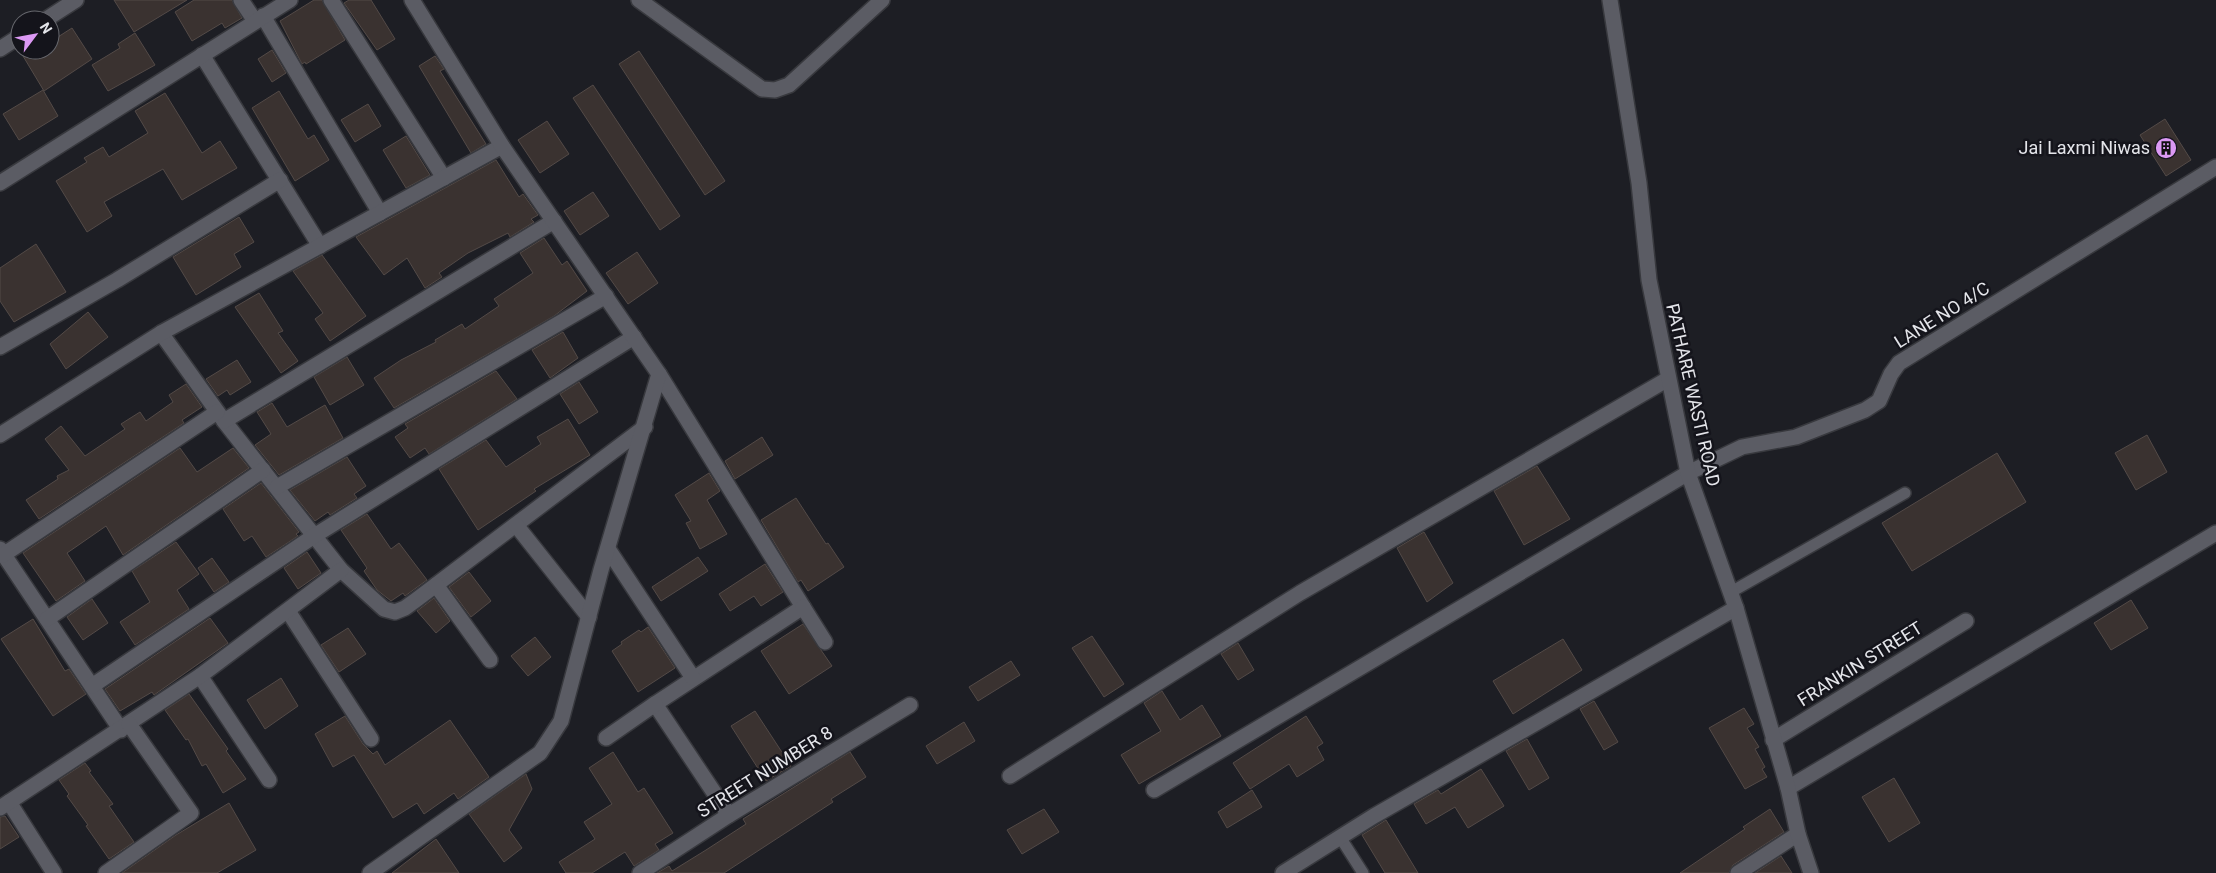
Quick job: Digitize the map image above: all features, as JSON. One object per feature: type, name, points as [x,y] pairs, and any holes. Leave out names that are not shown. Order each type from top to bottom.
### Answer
[{"type":"street","points":[[60,10],[76,0]]},
{"type":"street","points":[[241,0],[259,19],[380,213]]},
{"type":"street","points":[[0,183],[290,0]]},
{"type":"street","points":[[332,0],[444,178]]},
{"type":"street","points":[[412,0],[502,146],[659,374],[825,642]]},
{"type":"street","points":[[639,0],[762,89],[775,90],[789,84],[882,0]]},
{"type":"street","name":"PATHARE WASTI ROAD","points":[[1610,0],[1638,183],[1649,280],[1688,474],[1736,608],[1788,788],[1798,834],[1811,873]]},
{"type":"street","points":[[202,55],[320,246]]},
{"type":"street","points":[[0,435],[161,333],[502,146]]},
{"type":"street","name":"LANE NO 4/C","points":[[1154,790],[1688,474],[1742,447],[1796,437],[1865,410],[1879,401],[1891,374],[1899,363],[2216,167]]},
{"type":"street","points":[[0,347],[117,280],[280,180]]},
{"type":"street","points":[[106,873],[191,813],[92,686],[2,552],[220,417],[554,221]]},
{"type":"street","points":[[277,487],[606,296]]},
{"type":"street","points":[[161,333],[220,417],[341,570],[384,609],[395,612],[405,608],[645,427]]},
{"type":"street","points":[[92,686],[314,536],[634,337]]},
{"type":"street","points":[[370,873],[540,753],[561,721],[608,549],[659,374]]},
{"type":"street","points":[[1010,776],[1300,593],[1668,379]]},
{"type":"street","points":[[47,620],[263,470]]},
{"type":"street","points":[[516,525],[589,617]]},
{"type":"street","points":[[1788,788],[2216,533]]},
{"type":"street","points":[[608,549],[693,678]]},
{"type":"street","points":[[54,873],[5,805],[200,676],[341,570]]},
{"type":"street","points":[[436,585],[490,660]]},
{"type":"street","points":[[606,738],[693,678],[803,607]]},
{"type":"street","points":[[1283,873],[1391,806],[1736,608]]},
{"type":"street","points":[[288,611],[371,739]]},
{"type":"street","name":"FRANKIN STREET","points":[[1773,740],[1966,621]]},
{"type":"street","points":[[200,676],[268,780]]},
{"type":"street","points":[[655,704],[729,815]]},
{"type":"street","name":"STREET NUMBER 8","points":[[640,873],[729,815],[910,705]]},
{"type":"street","points":[[1738,873],[1798,834]]},
{"type":"lane","points":[[1731,592],[1905,493]]},
{"type":"lane","points":[[1340,837],[1363,873]]},
{"type":"building","points":[[114,0],[187,0],[134,32]]},
{"type":"building","points":[[194,0],[232,0],[242,18],[225,28],[222,23],[192,41],[175,12]]},
{"type":"building","points":[[314,0],[322,0],[345,40],[306,64],[305,62],[302,64],[280,21]]},
{"type":"building","points":[[349,0],[371,0],[395,39],[377,50],[344,3]]},
{"type":"building","points":[[72,28],[92,59],[44,91],[25,60],[60,60],[60,36]]},
{"type":"building","points":[[135,33],[155,65],[108,91],[92,65],[120,48],[118,44]]},
{"type":"building","points":[[272,50],[286,73],[272,82],[258,59]]},
{"type":"building","points":[[639,51],[725,181],[705,195],[619,64]]},
{"type":"building","points":[[435,56],[444,69],[440,71],[486,144],[471,153],[419,66]]},
{"type":"building","points":[[593,85],[680,216],[660,230],[573,98]]},
{"type":"building","points":[[43,90],[58,116],[19,140],[3,114]]},
{"type":"building","points":[[279,91],[308,139],[314,135],[329,160],[295,181],[252,108]]},
{"type":"building","points":[[165,93],[202,153],[220,141],[237,168],[182,200],[163,169],[104,202],[112,216],[87,232],[56,181],[87,162],[84,158],[103,147],[109,157],[148,133],[135,111]]},
{"type":"building","points":[[368,104],[381,126],[355,142],[341,120]]},
{"type":"building","name":"Jai Laxmi Niwas","points":[[2165,119],[2191,160],[2166,176],[2140,135]]},
{"type":"building","points":[[547,121],[569,154],[540,173],[518,140]]},
{"type":"building","points":[[406,136],[430,175],[406,188],[383,150]]},
{"type":"building","points":[[496,160],[519,197],[523,194],[538,215],[531,219],[534,222],[510,237],[508,233],[468,253],[439,273],[442,277],[425,288],[407,258],[384,275],[356,237]]},
{"type":"building","points":[[593,192],[609,216],[580,235],[564,211]]},
{"type":"building","points":[[239,217],[254,242],[234,254],[241,267],[196,295],[173,257]]},
{"type":"building","points":[[544,238],[562,265],[567,261],[587,291],[554,316],[394,408],[374,378],[401,360],[436,342],[435,340],[462,324],[465,329],[499,306],[494,299],[533,273],[520,253]]},
{"type":"building","points":[[36,244],[66,292],[14,322],[0,301],[0,268]]},
{"type":"building","points":[[637,252],[658,283],[628,304],[606,273]]},
{"type":"building","points":[[322,255],[366,316],[330,341],[315,319],[323,313],[293,271]]},
{"type":"building","points":[[259,293],[283,331],[278,333],[298,361],[281,373],[235,307]]},
{"type":"building","points":[[88,312],[108,337],[66,369],[50,344]]},
{"type":"building","points":[[563,332],[578,358],[550,378],[532,350]]},
{"type":"building","points":[[347,357],[364,385],[330,405],[314,377]]},
{"type":"building","points":[[237,360],[251,382],[230,395],[227,390],[218,396],[206,379]]},
{"type":"building","points":[[496,371],[517,399],[429,454],[425,448],[410,458],[395,437],[408,428],[405,424]]},
{"type":"building","points":[[579,382],[598,412],[579,424],[560,394]]},
{"type":"building","points":[[186,384],[202,407],[182,420],[184,423],[39,519],[26,500],[58,479],[57,476],[69,470],[45,439],[61,426],[85,456],[125,429],[121,424],[140,412],[146,421],[173,402],[169,395]]},
{"type":"building","points":[[272,403],[287,427],[325,405],[343,438],[279,475],[255,445],[271,434],[257,412]]},
{"type":"building","points":[[568,419],[590,455],[534,489],[536,491],[478,530],[439,469],[486,440],[506,467],[541,444],[537,437]]},
{"type":"building","points":[[2147,435],[2167,472],[2136,490],[2115,453]]},
{"type":"building","points":[[762,437],[773,455],[735,479],[725,461]]},
{"type":"building","points":[[180,448],[197,472],[233,448],[249,468],[123,555],[106,526],[67,553],[85,581],[56,601],[23,553]]},
{"type":"building","points":[[1997,453],[2026,502],[1912,571],[1882,523]]},
{"type":"building","points":[[347,457],[366,486],[354,494],[357,498],[330,515],[328,512],[315,521],[290,490]]},
{"type":"building","points":[[1537,466],[1570,519],[1524,545],[1494,491]]},
{"type":"building","points":[[709,473],[720,491],[707,500],[727,534],[700,549],[686,523],[691,521],[675,495]]},
{"type":"building","points":[[261,483],[299,532],[296,534],[298,536],[266,557],[252,536],[244,541],[223,509]]},
{"type":"building","points":[[796,498],[826,544],[828,543],[844,567],[808,591],[801,580],[798,582],[761,520]]},
{"type":"building","points":[[367,514],[391,549],[399,543],[427,580],[405,596],[403,593],[391,601],[377,590],[364,571],[367,568],[341,530]]},
{"type":"building","points":[[1424,532],[1453,583],[1427,602],[1397,548]]},
{"type":"building","points":[[176,542],[199,574],[177,590],[189,609],[135,645],[120,622],[150,602],[132,571]]},
{"type":"building","points":[[307,552],[321,573],[298,589],[284,568]]},
{"type":"building","points":[[698,557],[708,571],[661,601],[652,587]]},
{"type":"building","points":[[212,558],[229,582],[214,592],[198,568]]},
{"type":"building","points":[[765,564],[783,592],[761,606],[754,596],[730,611],[719,594]]},
{"type":"building","points":[[469,572],[491,601],[471,617],[449,587]]},
{"type":"building","points":[[434,598],[450,621],[436,633],[417,611]]},
{"type":"building","points":[[92,599],[108,623],[83,640],[67,617]]},
{"type":"building","points":[[2131,600],[2148,628],[2111,650],[2094,623]]},
{"type":"building","points":[[210,618],[228,643],[154,695],[152,692],[120,711],[105,689]]},
{"type":"building","points":[[33,619],[65,671],[69,669],[86,694],[53,716],[1,639]]},
{"type":"building","points":[[803,624],[832,666],[789,694],[761,651]]},
{"type":"building","points":[[648,627],[675,668],[638,692],[612,651],[622,644],[621,642],[639,630],[641,632]]},
{"type":"building","points":[[348,628],[366,654],[339,672],[321,645]]},
{"type":"building","points":[[1092,636],[1124,684],[1104,697],[1072,648]]},
{"type":"building","points":[[535,637],[551,657],[528,676],[511,656]]},
{"type":"building","points":[[1563,639],[1582,670],[1513,714],[1493,681]]},
{"type":"building","points":[[1238,643],[1254,670],[1238,680],[1221,654]]},
{"type":"building","points":[[1011,661],[1020,675],[978,701],[969,687]]},
{"type":"building","points":[[281,678],[298,706],[265,729],[247,700]]},
{"type":"building","points":[[1162,691],[1180,720],[1202,705],[1221,736],[1139,784],[1121,755],[1161,731],[1144,703]]},
{"type":"building","points":[[189,694],[228,749],[226,751],[246,779],[223,793],[206,764],[202,766],[188,739],[186,740],[165,710]]},
{"type":"building","points":[[1594,701],[1618,742],[1604,750],[1580,709]]},
{"type":"building","points":[[1744,708],[1754,724],[1747,728],[1759,747],[1755,749],[1765,767],[1762,769],[1767,777],[1745,789],[1709,728]]},
{"type":"building","points":[[755,711],[791,766],[766,781],[731,726]]},
{"type":"building","points":[[345,716],[363,744],[373,754],[377,751],[385,765],[450,720],[489,777],[458,799],[454,793],[424,814],[417,803],[393,818],[354,755],[333,767],[315,734]]},
{"type":"building","points":[[1306,716],[1323,743],[1317,747],[1324,760],[1297,777],[1289,764],[1250,789],[1233,763]]},
{"type":"building","points":[[964,722],[975,741],[937,764],[926,746]]},
{"type":"building","points":[[1527,739],[1549,778],[1529,790],[1506,751]]},
{"type":"building","points":[[613,752],[638,792],[644,788],[673,833],[655,844],[659,850],[634,866],[625,852],[592,873],[566,873],[559,862],[595,839],[584,822],[612,804],[589,768]]},
{"type":"building","points":[[850,752],[866,777],[831,799],[833,802],[724,873],[657,873],[669,866],[672,871],[706,850],[746,824],[743,819]]},
{"type":"building","points":[[85,763],[91,771],[89,772],[113,804],[109,806],[134,842],[109,859],[67,796],[69,794],[59,780]]},
{"type":"building","points":[[1481,769],[1504,806],[1468,828],[1455,807],[1426,824],[1414,804],[1438,790],[1441,794]]},
{"type":"building","points":[[526,774],[532,789],[509,830],[522,848],[504,862],[469,814]]},
{"type":"building","points":[[1894,778],[1920,823],[1889,842],[1862,797]]},
{"type":"building","points":[[1252,790],[1262,807],[1227,828],[1218,812]]},
{"type":"building","points":[[229,803],[256,850],[217,873],[122,873],[176,835]]},
{"type":"building","points":[[1044,809],[1059,832],[1022,854],[1007,830]]},
{"type":"building","points":[[1770,809],[1784,832],[1733,865],[1729,873],[1680,873],[1745,829],[1743,827]]},
{"type":"building","points":[[5,816],[19,837],[0,849],[0,817]]},
{"type":"building","points":[[1386,820],[1418,873],[1385,873],[1362,835]]},
{"type":"building","points":[[436,839],[459,873],[392,873]]},
{"type":"building","points":[[1781,856],[1792,873],[1755,873]]},
{"type":"place","name":"Jai Laxmi Niwas","points":[[2166,148]]}]
